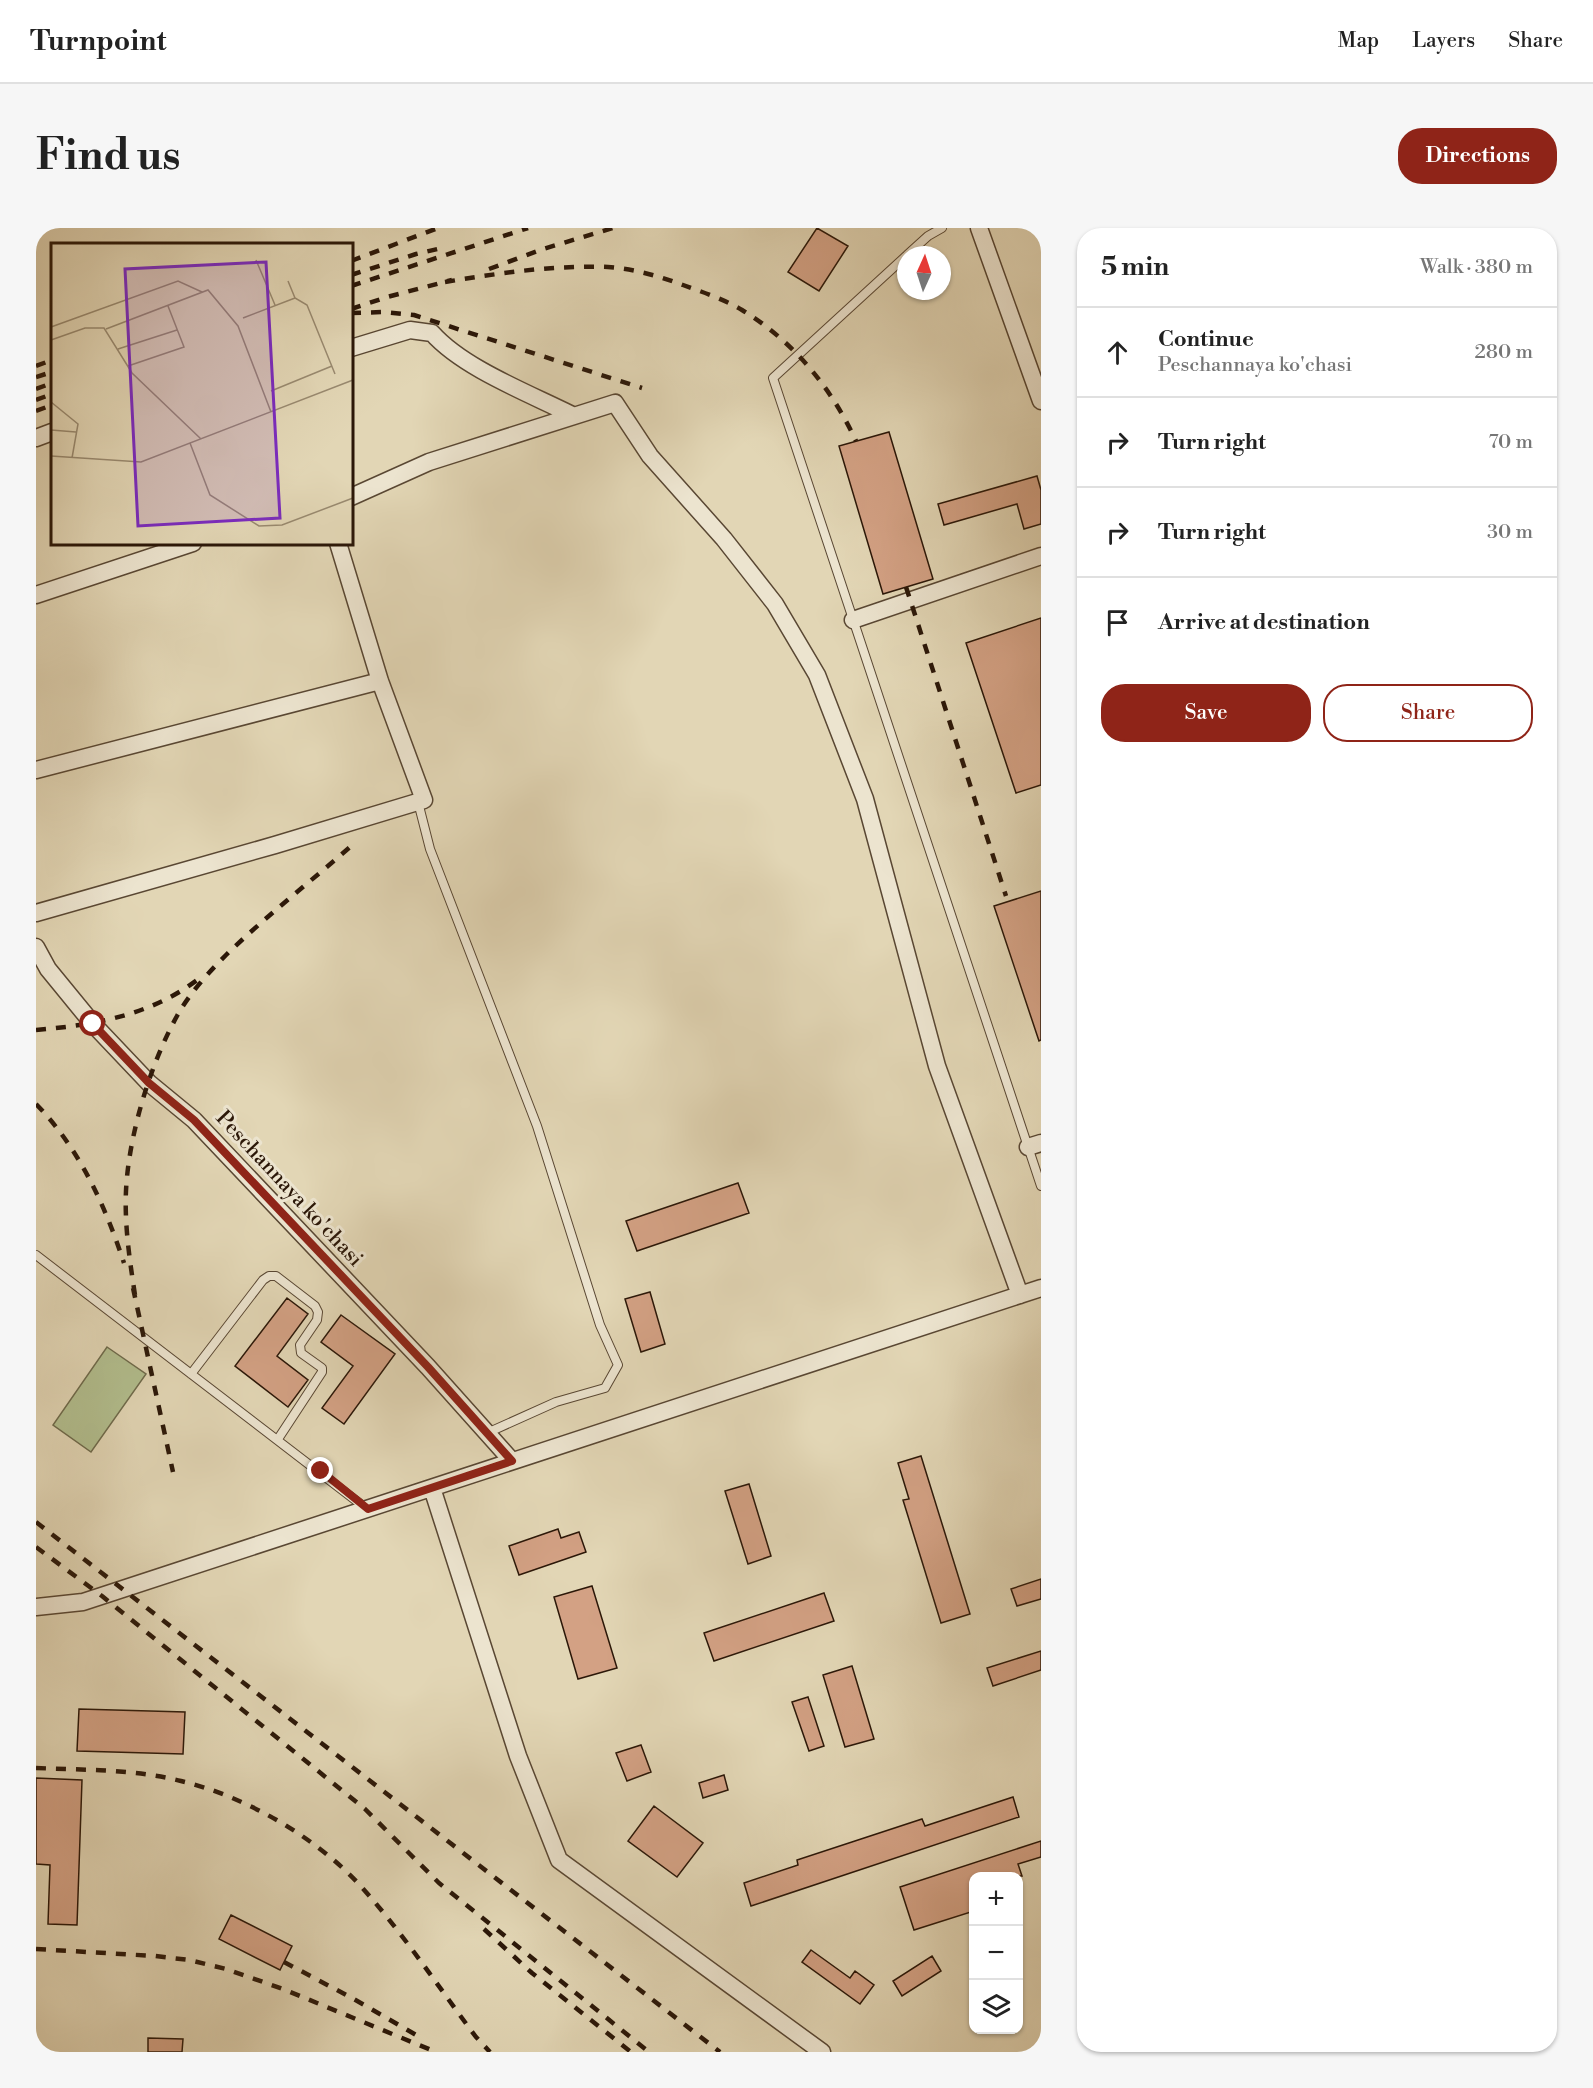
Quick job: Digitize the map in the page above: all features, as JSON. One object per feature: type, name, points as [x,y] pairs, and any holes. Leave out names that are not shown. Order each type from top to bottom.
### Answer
[{"type":"street","points":[[979,228],[1041,400]]},
{"type":"street","points":[[352,348],[410,330],[432,333],[442,345],[467,362],[574,416]]},
{"type":"street","points":[[352,497],[429,462],[615,403],[650,456],[724,539],[775,604],[817,675],[865,798],[936,1066],[1020,1295]]},
{"type":"street","points":[[36,438],[51,432]]},
{"type":"street","points":[[36,595],[190,544]]},
{"type":"street","points":[[36,913],[276,845],[424,800],[380,681],[338,544]]},
{"type":"street","points":[[853,620],[1041,556]]},
{"type":"street","points":[[36,770],[380,681]]},
{"type":"street","name":"Peschannaya ko'chasi","points":[[36,947],[48,969],[93,1024],[149,1083],[194,1120],[428,1367],[512,1461]]},
{"type":"street","points":[[36,1607],[83,1602],[1041,1288]]},
{"type":"street","points":[[432,1488],[518,1756],[559,1860],[822,2052]]},
{"type":"lane","points":[[918,246],[928,236],[942,228]]},
{"type":"lane","points":[[897,265],[773,378],[853,620],[1035,1145],[1041,1186]]},
{"type":"lane","points":[[418,802],[430,849],[537,1126],[600,1325],[618,1365],[605,1388],[556,1402],[487,1434]]},
{"type":"lane","points":[[36,1255],[368,1509]]},
{"type":"lane","points":[[191,1374],[263,1280],[269,1276],[276,1276],[315,1306],[318,1312],[317,1320],[300,1345],[300,1349],[301,1353],[322,1368],[322,1372],[278,1439]]},
{"type":"green space","points":[[107,1347],[146,1374],[91,1452],[53,1425]]},
{"type":"building","points":[[817,228],[848,246],[819,291],[788,272]]},
{"type":"building","points":[[889,432],[933,579],[883,594],[839,446]]},
{"type":"building","points":[[1037,476],[1041,490],[1041,524],[1024,529],[1017,504],[944,525],[938,504]]},
{"type":"building","points":[[1041,618],[1041,785],[1016,793],[966,643]]},
{"type":"building","points":[[1041,891],[1041,1040],[1039,1041],[994,906]]},
{"type":"building","points":[[738,1183],[749,1213],[637,1251],[626,1221]]},
{"type":"building","points":[[650,1292],[665,1344],[641,1352],[625,1299]]},
{"type":"building","points":[[287,1298],[308,1314],[277,1356],[308,1380],[288,1407],[235,1366]]},
{"type":"building","points":[[341,1315],[395,1354],[344,1424],[322,1408],[353,1366],[321,1342]]},
{"type":"building","points":[[921,1456],[970,1614],[941,1623],[903,1500],[909,1499],[898,1463]]},
{"type":"building","points":[[749,1484],[771,1556],[748,1564],[725,1491]]},
{"type":"building","points":[[558,1529],[561,1538],[579,1532],[586,1552],[519,1575],[509,1546]]},
{"type":"building","points":[[1041,1579],[1041,1599],[1017,1606],[1011,1589]]},
{"type":"building","points":[[592,1586],[617,1668],[578,1679],[554,1597]]},
{"type":"building","points":[[824,1593],[834,1621],[714,1661],[704,1633]]},
{"type":"building","points":[[1041,1651],[1041,1670],[993,1686],[987,1668]]},
{"type":"building","points":[[852,1666],[874,1739],[845,1747],[823,1675]]},
{"type":"building","points":[[808,1697],[824,1746],[809,1751],[792,1702]]},
{"type":"building","points":[[79,1709],[185,1712],[183,1754],[77,1751]]},
{"type":"building","points":[[641,1745],[651,1772],[627,1781],[616,1753]]},
{"type":"building","points":[[724,1775],[728,1790],[703,1798],[699,1783]]},
{"type":"building","points":[[36,1778],[82,1780],[77,1925],[48,1924],[50,1865],[36,1864]]},
{"type":"building","points":[[1013,1797],[1019,1817],[751,1906],[744,1883],[798,1865],[797,1860],[922,1819],[925,1826]]},
{"type":"building","points":[[654,1806],[703,1843],[677,1877],[628,1841]]},
{"type":"building","points":[[1041,1841],[1041,1857],[1018,1864],[1021,1872],[969,1872],[969,1913],[914,1930],[900,1887]]},
{"type":"building","points":[[231,1915],[292,1946],[280,1970],[219,1939]]},
{"type":"building","points":[[811,1950],[850,1978],[855,1971],[874,1985],[860,2004],[802,1962]]},
{"type":"building","points":[[932,1956],[941,1971],[902,1996],[893,1981]]},
{"type":"building","points":[[148,2038],[183,2039],[182,2052],[148,2052]]},
{"type":"railway","points":[[352,261],[438,228]]},
{"type":"railway","points":[[352,286],[528,228]]},
{"type":"railway","points":[[489,269],[543,249],[613,228]]},
{"type":"railway","points":[[352,275],[446,247]]},
{"type":"railway","points":[[445,282],[547,268],[608,267],[656,276],[713,296],[761,322],[794,351],[835,402],[856,441]]},
{"type":"railway","points":[[352,309],[452,280]]},
{"type":"railway","points":[[352,313],[384,312],[414,315],[642,388]]},
{"type":"railway","points":[[36,366],[51,360]]},
{"type":"railway","points":[[36,377],[51,372]]},
{"type":"railway","points":[[36,389],[51,383]]},
{"type":"railway","points":[[36,400],[51,394]]},
{"type":"railway","points":[[36,411],[51,405]]},
{"type":"railway","points":[[906,587],[1006,896]]},
{"type":"railway","points":[[135,1295],[126,1221],[127,1177],[133,1136],[144,1094],[168,1034],[187,1000],[220,962],[256,927],[350,847]]},
{"type":"railway","points":[[36,1030],[80,1025],[123,1016],[163,1001],[201,977]]},
{"type":"railway","points":[[36,1104],[78,1158],[99,1199],[124,1263]]},
{"type":"railway","points":[[133,1288],[173,1472]]},
{"type":"railway","points":[[36,1522],[720,2052]]},
{"type":"railway","points":[[36,1547],[102,1596],[365,1809],[439,1883],[649,2052]]},
{"type":"railway","points":[[36,1768],[127,1772],[181,1781],[229,1796],[298,1833],[339,1865],[373,1900],[404,1938],[476,2037],[490,2052]]},
{"type":"railway","points":[[484,1929],[532,1973],[631,2052]]},
{"type":"railway","points":[[36,1949],[155,1956],[189,1960],[226,1969],[283,1989],[436,2052]]},
{"type":"railway","points":[[284,1962],[423,2039]]},
{"type":"route","points":[[93,1024],[149,1083],[194,1120],[428,1367],[512,1461],[368,1509],[321,1471]]}]
